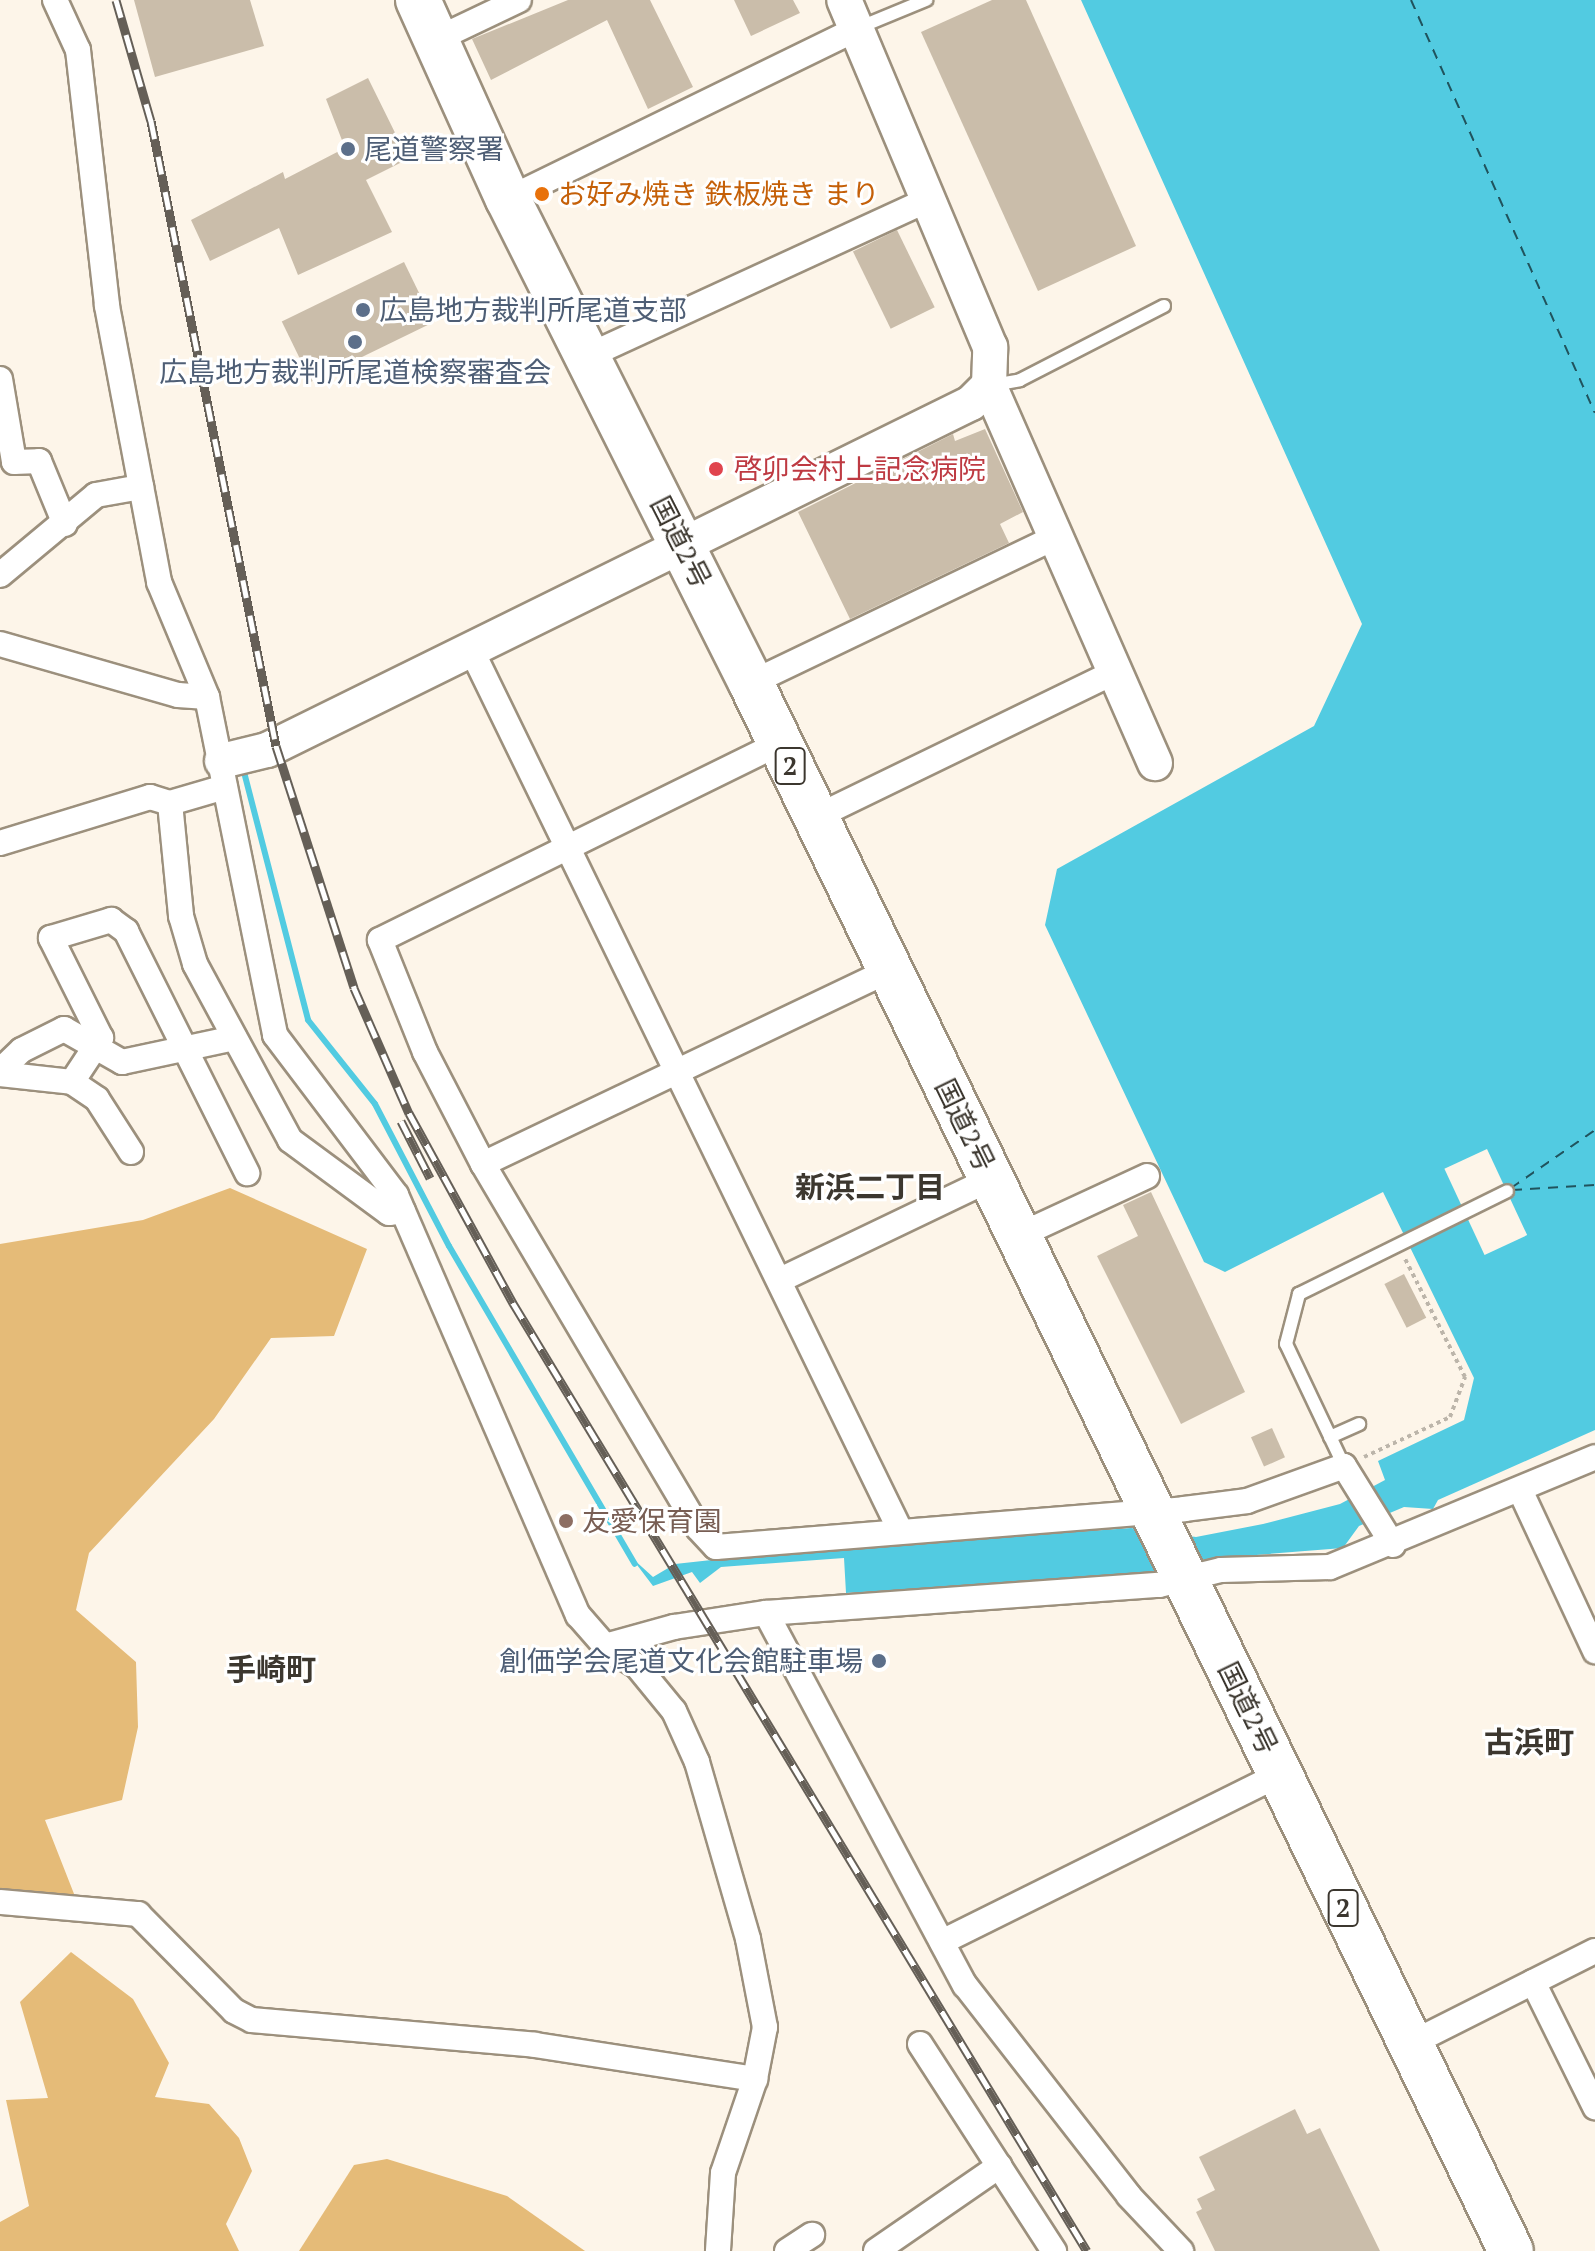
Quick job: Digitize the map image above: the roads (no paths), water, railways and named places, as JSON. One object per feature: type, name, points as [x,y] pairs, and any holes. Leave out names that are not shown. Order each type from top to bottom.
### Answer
[{"type":"highway","name":"国道2号","points":[[418,0],[433,41],[508,199],[891,969],[1408,2045],[1511,2251]]},
{"type":"street","points":[[55,0],[78,50],[107,306],[159,582],[207,697],[275,1035],[384,1172],[578,1615],[605,1646],[637,1666],[674,1711],[697,1762],[748,1939],[765,2027],[755,2079],[723,2173],[718,2251]]},
{"type":"street","points":[[433,41],[519,0]]},
{"type":"street","points":[[508,199],[851,14],[931,198],[990,347],[989,385],[1155,763]]},
{"type":"street","points":[[588,356],[931,198]]},
{"type":"street","points":[[0,379],[14,462],[39,461],[65,524]]},
{"type":"street","points":[[0,843],[150,797],[170,803],[267,750],[971,403],[989,385]]},
{"type":"street","points":[[0,575],[65,524],[96,495],[141,487]]},
{"type":"street","points":[[751,683],[1056,537]]},
{"type":"street","points":[[0,644],[178,695],[207,697]]},
{"type":"street","points":[[471,649],[782,1279],[900,1530]]},
{"type":"street","points":[[814,818],[1113,673]]},
{"type":"street","points":[[780,743],[569,843],[380,940],[425,1052],[483,1164],[698,1528],[716,1547],[900,1530],[1169,1545],[1330,1567],[1393,1545],[1595,1457]]},
{"type":"street","points":[[170,803],[181,916],[195,964],[290,1140],[389,1213],[403,1211]]},
{"type":"street","points":[[72,1082],[101,1038],[51,938],[111,920],[126,931],[247,1173]]},
{"type":"street","points":[[483,1164],[679,1073],[891,969]]},
{"type":"street","points":[[0,1072],[22,1050],[64,1029],[122,1062],[234,1038]]},
{"type":"street","points":[[0,1072],[72,1082],[97,1099],[131,1152]]},
{"type":"street","points":[[1020,1235],[1147,1176]]},
{"type":"street","points":[[782,1279],[991,1179]]},
{"type":"street","points":[[605,1646],[674,1627],[766,1613],[1159,1585],[1169,1545],[1247,1501],[1348,1474],[1393,1545]]},
{"type":"street","points":[[1520,1490],[1595,1651]]},
{"type":"street","points":[[766,1613],[965,1985],[1129,2196],[1181,2251]]},
{"type":"street","points":[[942,1942],[1280,1774]]},
{"type":"street","points":[[0,1902],[138,1914],[234,2011],[252,2020],[535,2045],[755,2079]]},
{"type":"street","points":[[1408,2045],[1595,1951]]},
{"type":"street","points":[[1533,1982],[1595,2107]]},
{"type":"street","points":[[920,2044],[1054,2251]]},
{"type":"street","points":[[876,2251],[999,2166]]},
{"type":"street","points":[[787,2251],[812,2235]]},
{"type":"lane","points":[[851,14],[926,0]]},
{"type":"lane","points":[[989,385],[1020,380],[1164,306]]},
{"type":"lane","points":[[1348,1474],[1286,1344],[1299,1294],[1507,1191]]},
{"type":"lane","points":[[1330,1437],[1359,1424]]},
{"type":"water","points":[[1081,0],[1595,0],[1595,1430],[1438,1500],[1433,1509],[1404,1507],[1359,1526],[1343,1548],[1206,1559],[1147,1574],[846,1593],[844,1558],[721,1567],[700,1583],[692,1572],[653,1586],[631,1557],[653,1577],[675,1564],[766,1554],[1131,1528],[1196,1537],[1263,1524],[1340,1504],[1385,1480],[1378,1461],[1464,1420],[1474,1378],[1383,1192],[1225,1272],[1204,1262],[1045,925],[1057,869],[1314,726],[1362,624]]},
{"type":"waterway","points":[[244,772],[308,1020],[375,1104],[449,1246],[635,1564]]},
{"type":"railway","points":[[116,0],[151,121],[276,746],[354,988],[409,1113],[513,1303],[1087,2251]]},
{"type":"railway","points":[[401,1121],[430,1178]]},
{"type":"place","name":"尾道警察署","points":[[348,149]]},
{"type":"place","name":"お好み焼き 鉄板焼き まり","points":[[542,194]]},
{"type":"place","name":"広島地方裁判所尾道支部","points":[[363,310]]},
{"type":"place","name":"広島地方裁判所尾道検察審査会","points":[[355,342]]},
{"type":"place","name":"啓卯会村上記念病院","points":[[716,469]]},
{"type":"place","name":"友愛保育園","points":[[566,1521]]},
{"type":"place","name":"創価学会尾道文化会館駐車場","points":[[879,1661]]},
{"type":"district","name":"新浜二丁目","points":[[870,1187]]},
{"type":"district","name":"手崎町","points":[[271,1669]]},
{"type":"district","name":"古浜町","points":[[1529,1742]]}]
